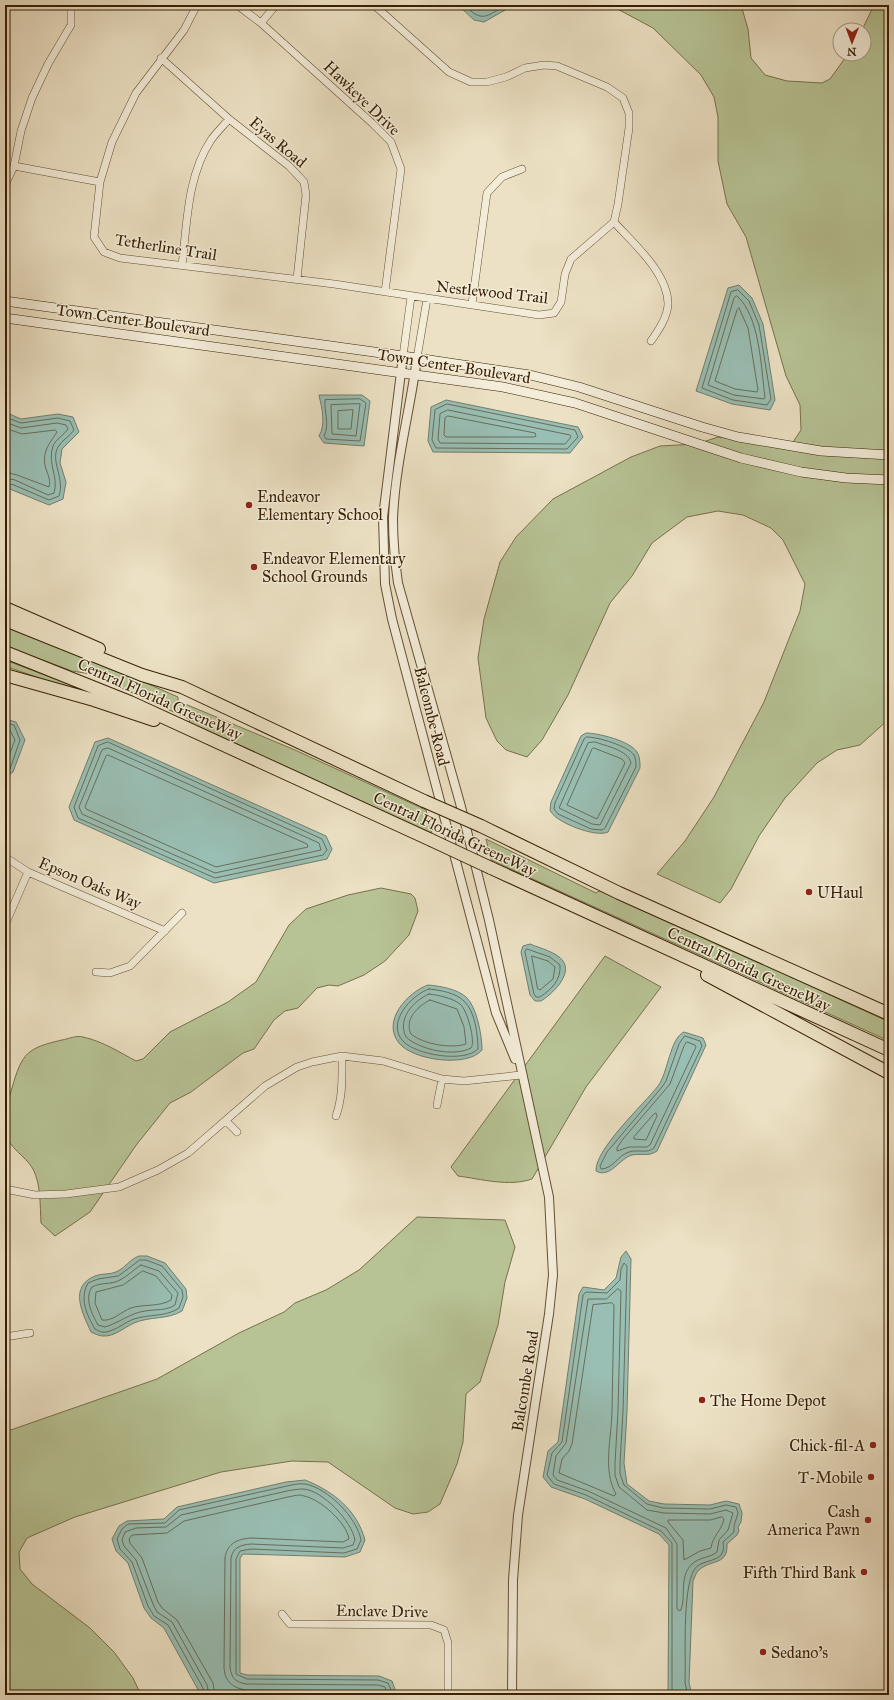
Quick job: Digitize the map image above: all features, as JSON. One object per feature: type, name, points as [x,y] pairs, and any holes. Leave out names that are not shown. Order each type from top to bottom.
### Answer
[{"type":"highway","points":[[5,608],[46,624],[182,687]]},
{"type":"highway","name":"Central Florida GreeneWay","points":[[5,620],[142,675],[182,687],[424,801],[481,826],[618,893],[889,1014]]},
{"type":"highway","name":"Central Florida GreeneWay","points":[[5,652],[102,690],[214,740],[889,1050]]},
{"type":"highway","points":[[5,675],[94,700],[214,740]]},
{"type":"highway","points":[[606,920],[889,1073]]},
{"type":"main road","name":"Town Center Boulevard","points":[[5,301],[530,375],[579,387],[702,427],[738,437],[821,451],[889,455]]},
{"type":"main road","name":"Town Center Boulevard","points":[[5,318],[510,388],[575,403],[694,444],[770,465],[846,478],[889,480]]},
{"type":"street","points":[[5,185],[14,166],[21,131],[32,98],[48,64],[72,24],[71,5]]},
{"type":"street","name":"Tetherline Trail","points":[[197,5],[184,30],[136,92],[115,135],[100,182],[94,237],[104,252],[120,258],[297,280],[427,299]]},
{"type":"street","name":"Hawkeye Drive","points":[[237,5],[261,23],[391,142],[400,169],[385,292]]},
{"type":"street","points":[[261,23],[276,5]]},
{"type":"street","points":[[374,5],[449,72],[471,82],[487,82],[506,77],[525,68],[544,65],[557,66],[606,87],[623,98],[629,113],[629,128],[614,222],[651,262],[664,284],[668,306],[661,327],[651,342]]},
{"type":"street","name":"Eyas Road","points":[[161,58],[229,119],[289,166],[304,182],[306,195],[297,280]]},
{"type":"street","points":[[182,265],[192,190],[200,160],[211,140],[229,119]]},
{"type":"street","points":[[14,166],[100,182]]},
{"type":"street","points":[[472,304],[487,193],[502,177],[522,169]]},
{"type":"street","name":"Nestlewood Trail","points":[[427,299],[472,304],[539,315],[554,313],[562,302],[565,274],[571,258],[614,222]]},
{"type":"street","points":[[403,356],[411,296]]},
{"type":"street","points":[[417,358],[427,299]]},
{"type":"street","name":"Balcombe Road","points":[[403,356],[383,517],[386,584],[392,619],[496,1013],[521,1075]]},
{"type":"street","name":"Balcombe Road","points":[[417,358],[397,481],[393,518],[394,550],[398,583],[460,803],[489,920],[505,989],[521,1075],[549,1197],[553,1275],[549,1314],[518,1515],[513,1580],[512,1695]]},
{"type":"street","name":"Epson Oaks Way","points":[[5,857],[28,872],[165,931]]},
{"type":"street","points":[[5,925],[28,872]]},
{"type":"street","points":[[96,972],[110,973],[130,966],[182,912]]},
{"type":"street","points":[[5,1188],[35,1194],[66,1194],[119,1187],[158,1170],[188,1153],[265,1086],[297,1067],[312,1062],[342,1056],[383,1061],[442,1078],[464,1081],[521,1075]]},
{"type":"street","points":[[336,1116],[342,1092],[342,1056]]},
{"type":"street","points":[[437,1105],[442,1078]]},
{"type":"street","points":[[226,1121],[237,1132]]},
{"type":"street","points":[[5,1337],[30,1333]]},
{"type":"street","name":"Enclave Drive","points":[[282,1614],[290,1624],[431,1625],[444,1630],[448,1643],[448,1695]]},
{"type":"green space","points":[[610,5],[741,5],[748,29],[751,58],[765,75],[787,81],[822,83],[830,79],[842,62],[872,62],[872,22],[866,22],[874,5],[889,5],[889,719],[860,745],[837,750],[817,763],[785,798],[759,836],[731,889],[720,903],[657,874],[685,841],[714,797],[764,702],[800,611],[805,584],[783,540],[771,528],[743,515],[718,511],[687,517],[652,543],[632,576],[610,603],[568,695],[542,740],[527,757],[506,750],[497,741],[486,718],[478,658],[484,619],[500,562],[516,537],[553,499],[631,457],[660,446],[697,444],[718,437],[781,444],[793,442],[801,430],[800,405],[786,376],[746,237],[727,204],[718,161],[718,117],[714,97],[701,75],[653,28]]},
{"type":"green space","points":[[5,625],[105,665],[178,697],[178,701],[295,750],[426,810],[432,833],[190,723],[189,719],[91,674],[72,671],[5,646]]},
{"type":"green space","points":[[5,660],[77,687],[76,691],[5,666]]},
{"type":"green space","points":[[486,839],[596,893],[601,890],[889,1022],[889,1041],[491,860]]},
{"type":"green space","points":[[381,888],[411,894],[415,898],[418,911],[409,935],[385,961],[364,975],[338,986],[329,985],[317,988],[298,1008],[285,1011],[274,1020],[254,1049],[243,1053],[191,1092],[170,1103],[137,1144],[90,1212],[55,1236],[41,1223],[40,1195],[36,1175],[30,1164],[10,1143],[5,1127],[6,1110],[19,1067],[33,1049],[78,1036],[104,1044],[136,1061],[143,1059],[170,1032],[228,1002],[256,982],[289,925],[306,909],[348,895]]},
{"type":"green space","points":[[605,956],[661,987],[586,1087],[532,1179],[505,1182],[458,1176],[451,1167]]},
{"type":"green space","points":[[417,1217],[505,1220],[515,1247],[505,1282],[498,1325],[480,1382],[466,1394],[463,1442],[457,1464],[440,1504],[428,1512],[413,1514],[395,1508],[328,1462],[292,1461],[221,1472],[75,1517],[27,1538],[19,1552],[20,1569],[32,1584],[90,1628],[114,1652],[133,1678],[141,1695],[5,1695],[5,1432],[157,1379],[239,1333],[284,1312],[295,1303],[326,1290],[359,1270]]},
{"type":"water","points":[[458,5],[514,5],[484,22],[474,20]]},
{"type":"water","points":[[739,285],[752,298],[763,324],[775,400],[770,410],[732,404],[696,391],[728,288]]},
{"type":"water","points":[[319,395],[362,395],[370,401],[364,446],[324,443],[319,436],[323,421]]},
{"type":"water","points":[[446,400],[578,427],[583,437],[570,453],[433,452],[428,441],[431,407]]},
{"type":"water","points":[[5,412],[21,419],[58,414],[73,417],[79,432],[62,449],[60,463],[66,482],[63,499],[49,505],[5,487]]},
{"type":"water","points":[[5,719],[16,722],[25,740],[13,772],[5,778]]},
{"type":"water","points":[[586,733],[606,736],[628,744],[637,752],[640,760],[640,768],[608,832],[594,833],[576,828],[553,815],[550,810],[551,802],[581,736]]},
{"type":"water","points":[[108,738],[326,836],[332,849],[327,859],[214,883],[74,820],[69,807],[95,742]]},
{"type":"water","points":[[530,944],[557,955],[563,961],[565,966],[565,972],[560,984],[541,1001],[535,1001],[530,995],[521,952],[523,946]]},
{"type":"water","points":[[428,985],[453,990],[462,994],[470,1002],[476,1014],[482,1044],[482,1050],[475,1056],[465,1059],[440,1060],[415,1054],[399,1043],[394,1034],[393,1026],[399,1008],[412,994]]},
{"type":"water","points":[[684,1032],[703,1038],[706,1045],[657,1151],[648,1154],[632,1155],[606,1172],[601,1173],[596,1171],[603,1151],[611,1139],[658,1086],[675,1041]]},
{"type":"water","points":[[626,1251],[631,1259],[627,1411],[624,1463],[627,1484],[649,1501],[664,1504],[710,1505],[726,1501],[739,1504],[742,1513],[741,1522],[738,1527],[739,1531],[737,1535],[727,1544],[725,1556],[722,1559],[699,1570],[693,1581],[689,1683],[692,1695],[668,1695],[669,1545],[659,1534],[585,1499],[551,1487],[543,1477],[548,1451],[558,1442],[579,1294],[583,1287],[604,1290],[616,1278],[621,1257]]},
{"type":"water","points":[[139,1256],[147,1256],[165,1263],[186,1289],[187,1298],[182,1311],[170,1316],[146,1319],[134,1323],[107,1336],[97,1335],[91,1332],[84,1317],[80,1301],[82,1287],[87,1281],[95,1276],[116,1272]]},
{"type":"water","points":[[305,1480],[334,1496],[350,1511],[361,1529],[365,1540],[360,1552],[345,1557],[243,1554],[240,1558],[240,1673],[247,1675],[379,1676],[392,1681],[397,1695],[201,1695],[164,1628],[151,1618],[144,1608],[128,1563],[116,1551],[112,1539],[119,1526],[127,1521],[164,1519],[177,1507],[286,1482]]},
{"type":"place","name":"Endeavor Elementary School","points":[[249,505]]},
{"type":"place","name":"Endeavor Elementary School Grounds","points":[[254,567]]},
{"type":"place","name":"UHaul","points":[[809,892]]},
{"type":"place","name":"The Home Depot","points":[[702,1400]]},
{"type":"place","name":"Chick-fil-A","points":[[873,1445]]},
{"type":"place","name":"T-Mobile","points":[[871,1477]]},
{"type":"place","name":"Cash America Pawn","points":[[868,1520]]},
{"type":"place","name":"Fifth Third Bank","points":[[864,1572]]},
{"type":"place","name":"Sedano's","points":[[763,1652]]}]
